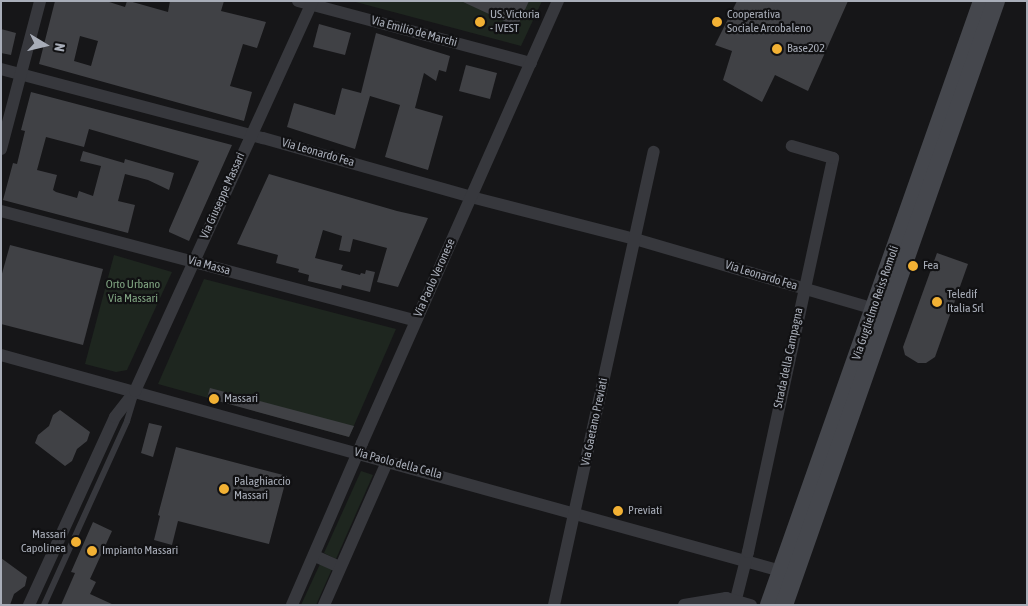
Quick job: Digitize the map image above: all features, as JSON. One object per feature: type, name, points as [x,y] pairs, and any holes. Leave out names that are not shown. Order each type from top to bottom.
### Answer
[{"type":"main road","name":"Via Guglielmo Reiss Romoli","points":[[769,605],[788,573],[880,311],[982,1]]},
{"type":"main road","name":"Via Guglielmo Reiss Romoli","points":[[880,311],[996,1]]},
{"type":"main road","name":"Via Guglielmo Reiss Romoli","points":[[784,605],[788,573]]},
{"type":"street","points":[[1,149],[40,1]]},
{"type":"street","name":"Via Emilio de Marchi","points":[[298,1],[312,3],[531,62]]},
{"type":"street","name":"Via Paolo Veronese","points":[[292,605],[315,556],[357,453],[558,1]]},
{"type":"street","name":"Via Giuseppe Massari","points":[[29,605],[115,417],[135,391],[312,3]]},
{"type":"street","name":"Via Leonardo Fea","points":[[1,68],[251,134],[471,197],[635,239],[880,311]]},
{"type":"street","name":"Strada della Campagna","points":[[736,599],[833,158],[792,146]]},
{"type":"street","points":[[635,239],[654,152]]},
{"type":"street","name":"Via Massa","points":[[1,211],[416,321]]},
{"type":"street","name":"Via Gaetano Previati","points":[[554,605],[576,513],[635,239]]},
{"type":"street","name":"Via Paolo della Cella","points":[[1,355],[788,573]]},
{"type":"street","points":[[324,605],[387,462]]},
{"type":"street","points":[[315,556],[340,567]]},
{"type":"street","points":[[684,605],[726,598],[736,599],[751,605]]},
{"type":"lane","name":"Via Giuseppe Massari","points":[[44,605],[130,416],[135,391]]},
{"type":"green space","name":"US. Victoria - IVEST","points":[[352,1],[542,1],[521,46]]},
{"type":"green space","name":"Orto Urbano Via Massari","points":[[114,255],[172,272],[127,370],[116,372],[85,364]]},
{"type":"green space","points":[[204,279],[396,329],[349,437],[158,384]]},
{"type":"green space","points":[[361,471],[373,475],[336,559],[324,553]]},
{"type":"green space","points":[[320,564],[332,569],[316,605],[301,605]]},
{"type":"building","points":[[55,1],[106,1],[125,7],[127,1],[129,1],[168,12],[170,1],[224,1],[221,11],[266,22],[257,48],[243,44],[230,86],[252,92],[244,121],[39,64]],"holes":[[[80,36],[98,41],[91,66],[74,61]]]},
{"type":"building","points":[[461,1],[529,1],[517,27]]},
{"type":"building","name":"Base202","points":[[737,1],[848,1],[808,91],[775,75],[762,102],[723,80],[732,51],[715,45]]},
{"type":"building","points":[[319,24],[351,33],[345,55],[313,47]]},
{"type":"building","points":[[1,29],[16,33],[11,55],[1,53]]},
{"type":"building","points":[[376,33],[450,56],[446,72],[439,70],[436,81],[424,73],[415,108],[443,116],[428,170],[385,157],[400,105],[370,96],[355,149],[287,127],[294,103],[335,115],[342,88],[361,93]]},
{"type":"building","points":[[466,65],[497,73],[490,99],[459,91]]},
{"type":"building","points":[[31,92],[232,145],[189,241],[169,232],[169,230],[199,161],[89,129],[84,147],[46,137],[37,170],[57,175],[53,190],[56,192],[77,198],[79,191],[93,196],[101,166],[80,161],[83,151],[124,163],[125,159],[174,173],[169,190],[148,180],[125,174],[118,201],[135,205],[128,233],[3,200],[13,163],[17,164],[25,131],[21,130]]},
{"type":"building","points":[[269,174],[397,211],[428,218],[398,287],[377,282],[387,248],[353,239],[350,252],[339,250],[342,236],[323,230],[315,258],[343,265],[341,270],[360,275],[361,273],[365,274],[366,270],[375,272],[370,292],[342,285],[341,289],[308,281],[309,275],[298,272],[299,269],[276,263],[278,255],[237,244]]},
{"type":"building","points":[[10,245],[103,269],[83,345],[1,324],[1,277]]},
{"type":"building","name":"Teledif Italia Srl","points":[[937,253],[968,264],[935,357],[926,363],[918,363],[905,355],[903,347]]},
{"type":"building","points":[[210,388],[354,426],[349,437],[207,398]]},
{"type":"building","points":[[60,410],[90,432],[87,441],[77,449],[72,461],[65,466],[35,443],[38,435],[49,426],[53,415]]},
{"type":"building","points":[[149,423],[162,426],[153,457],[141,453]]},
{"type":"building","name":"Palaghiaccio Massari","points":[[176,447],[287,476],[269,544],[178,521],[172,545],[154,540],[160,516],[158,515]]},
{"type":"building","name":"Impianto Massari","points":[[93,522],[112,531],[90,579],[96,582],[90,594],[114,605],[61,605],[75,573],[71,572]]},
{"type":"building","points":[[1,558],[27,577],[25,586],[14,594],[10,605],[1,605]]},
{"type":"place","name":"US. Victoria - IVEST","points":[[480,22]]},
{"type":"place","name":"Cooperativa Sociale Arcobaleno","points":[[717,22]]},
{"type":"place","name":"Base202","points":[[777,49]]},
{"type":"place","name":"Fea","points":[[913,266]]},
{"type":"place","name":"Teledif Italia Srl","points":[[937,302]]},
{"type":"place","name":"Massari","points":[[214,399]]},
{"type":"place","name":"Palaghiaccio Massari","points":[[224,489]]},
{"type":"place","name":"Previati","points":[[618,511]]},
{"type":"place","name":"Massari Capolinea","points":[[76,542]]},
{"type":"place","name":"Impianto Massari","points":[[92,551]]}]
